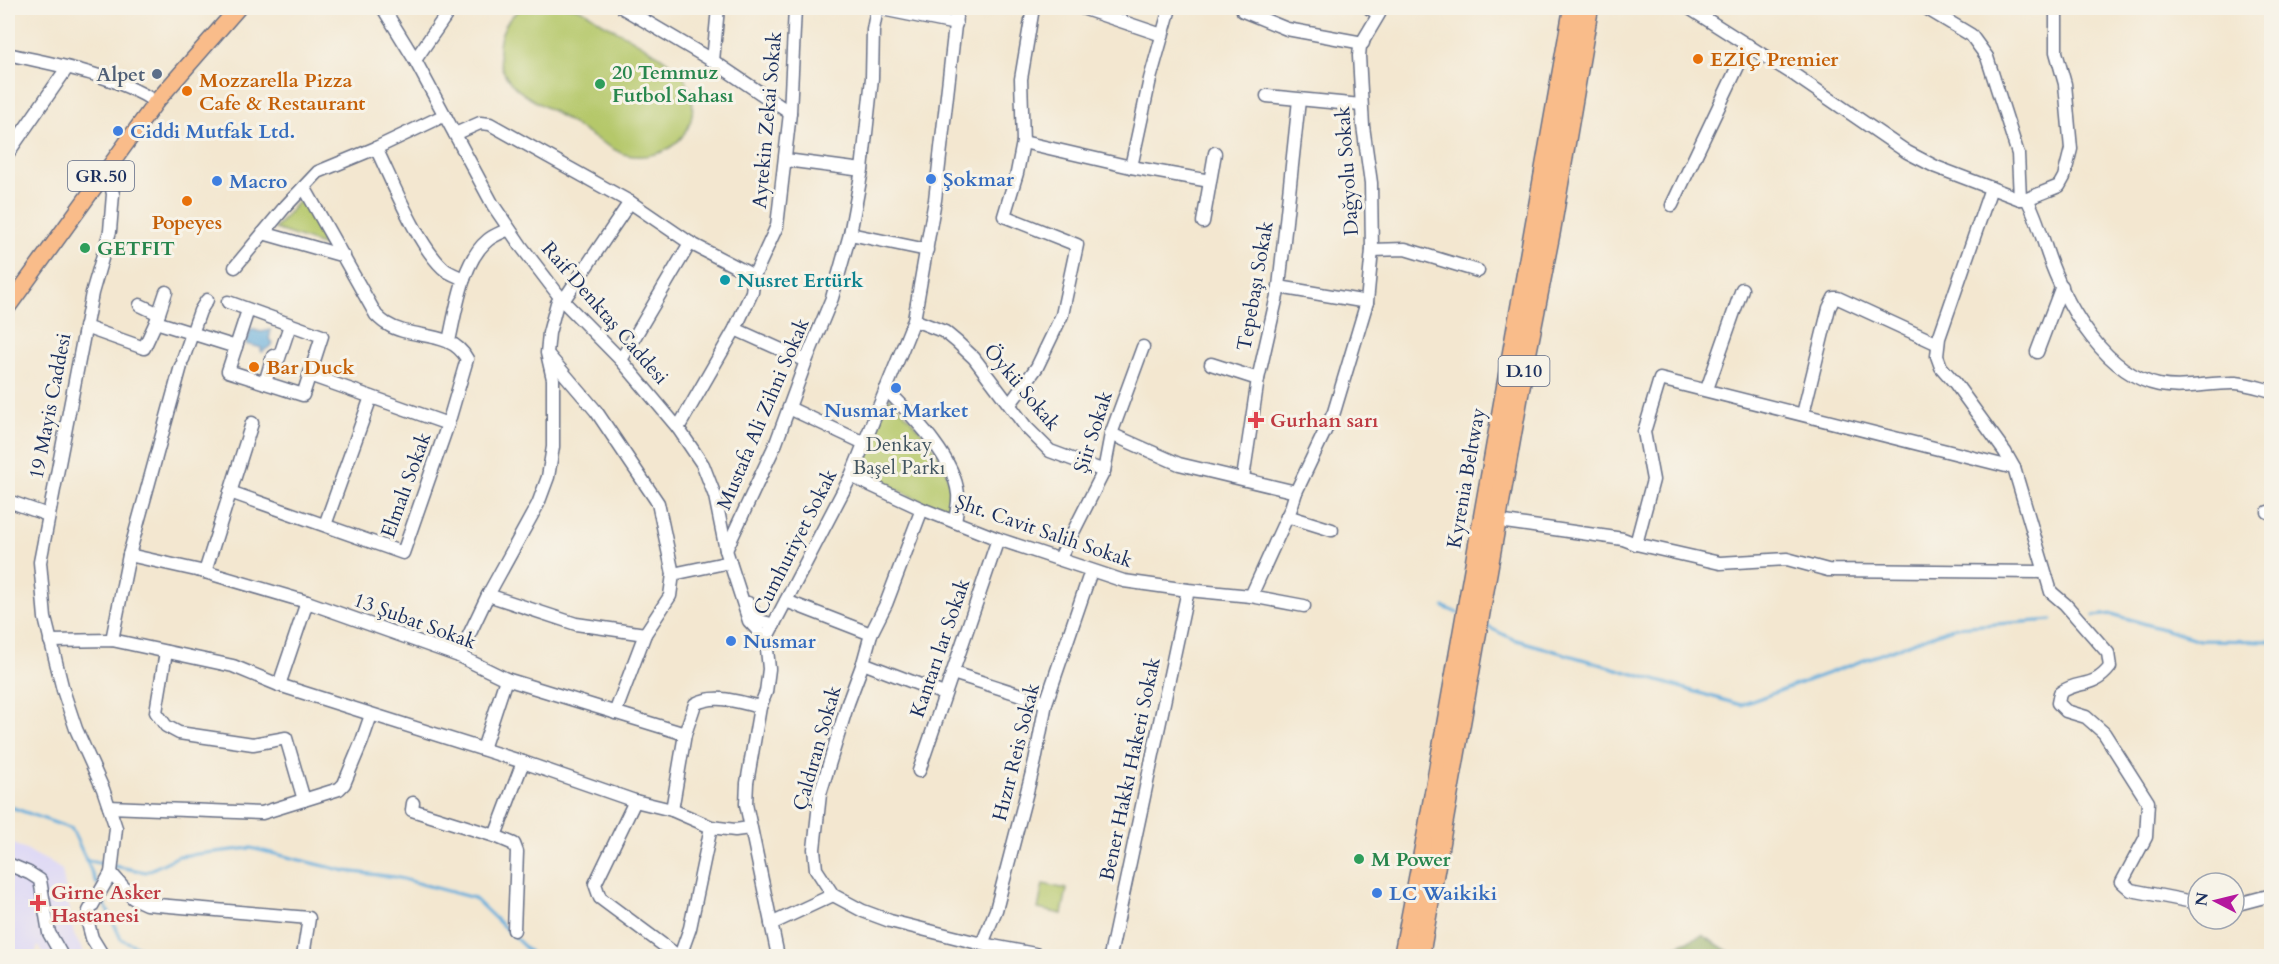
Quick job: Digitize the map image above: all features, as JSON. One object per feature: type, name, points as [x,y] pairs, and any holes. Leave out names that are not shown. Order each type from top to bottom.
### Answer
[{"type":"highway","name":"Kyrenia Beltway","points":[[1403,957],[1476,597],[1573,8]]},
{"type":"highway","name":"Kyrenia Beltway","points":[[1476,597],[1498,521],[1589,8]]},
{"type":"highway","name":"Kyrenia Beltway","points":[[1420,957],[1468,639]]},
{"type":"main road","name":"GR.50","points":[[8,307],[156,102],[201,51],[225,14],[238,8]]},
{"type":"main road","name":"GR.50","points":[[201,51],[225,32],[249,8]]},
{"type":"street","name":"Raif Denktaş Caddesi","points":[[383,8],[415,60],[493,205],[509,229],[563,301],[621,360],[678,428],[703,465],[715,496],[728,556],[749,621],[766,639]]},
{"type":"street","points":[[415,60],[451,8]]},
{"type":"street","points":[[623,8],[713,61],[790,113]]},
{"type":"street","points":[[648,8],[648,22]]},
{"type":"street","points":[[713,61],[718,8]]},
{"type":"street","name":"Aytekin Zekai Sokak","points":[[678,428],[735,329],[752,292],[754,276],[777,226],[790,113],[795,8]]},
{"type":"street","points":[[877,8],[956,24]]},
{"type":"street","name":"Mustafa Ali Zihni Sokak","points":[[728,556],[747,506],[776,443],[832,298],[850,234],[862,170],[872,78],[873,30],[877,8]]},
{"type":"street","name":"Cumhuriyet Sokak","points":[[766,639],[851,476],[915,320],[927,250],[957,8]]},
{"type":"street","points":[[1010,404],[1037,367],[1062,315],[1077,245],[1004,216],[1017,173],[1023,142],[1021,79],[1033,8]]},
{"type":"street","points":[[1082,8],[1162,35]]},
{"type":"street","points":[[1131,167],[1150,79],[1170,8]]},
{"type":"street","points":[[1243,8],[1243,11],[1287,29],[1363,43]]},
{"type":"street","points":[[1926,8],[1971,35],[1987,57],[2018,154],[2024,199]]},
{"type":"street","points":[[2024,199],[2059,186],[2064,177],[2071,149],[2066,84],[2056,52],[2056,8]]},
{"type":"street","points":[[1697,10],[1906,152],[1936,167],[2024,199],[2033,209],[2051,265],[2093,339],[2112,361],[2131,375],[2158,384],[2186,387],[2234,383],[2271,391]]},
{"type":"street","name":"Dağyolu Sokak","points":[[1251,596],[1334,412],[1367,303],[1372,250],[1371,183],[1361,105],[1359,56],[1360,46],[1374,11]]},
{"type":"street","points":[[1672,206],[1748,45]]},
{"type":"street","points":[[8,54],[117,81],[156,102]]},
{"type":"street","points":[[8,152],[67,68]]},
{"type":"street","points":[[1267,96],[1361,105]]},
{"type":"street","name":"Tepebaşı Sokak","points":[[1243,478],[1258,379],[1279,287],[1299,100]]},
{"type":"street","points":[[235,267],[318,172],[376,148],[445,115]]},
{"type":"street","points":[[455,134],[480,123],[490,124],[630,202],[690,243],[754,276]]},
{"type":"street","points":[[1023,142],[1131,167],[1210,181]]},
{"type":"street","points":[[376,148],[398,196],[429,252],[444,270],[464,279]]},
{"type":"street","points":[[1203,222],[1215,153]]},
{"type":"street","points":[[786,160],[862,170]]},
{"type":"street","name":"19 Mayis Caddesi","points":[[102,957],[92,938],[88,923],[89,911],[111,873],[116,828],[76,729],[50,641],[42,600],[40,562],[92,293],[110,231],[113,194],[107,167]]},
{"type":"street","points":[[304,187],[376,315],[387,325],[449,341],[464,279],[475,255],[488,240],[509,229]]},
{"type":"street","points":[[1991,188],[1938,344],[1937,356],[1941,367],[1986,426],[2013,468],[2051,592],[2065,604],[2108,653],[2110,667],[2102,676],[2094,682],[2066,689],[2060,693],[2058,703],[2066,711],[2086,717],[2104,733],[2148,802],[2146,837],[2122,882],[2131,890],[2186,901]]},
{"type":"street","points":[[459,656],[488,595],[531,519],[548,477],[553,447],[553,379],[547,353],[557,303],[563,301],[630,202]]},
{"type":"street","points":[[263,233],[344,256]]},
{"type":"street","points":[[850,234],[927,250]]},
{"type":"street","points":[[621,360],[690,243]]},
{"type":"street","points":[[1372,250],[1405,249],[1478,271]]},
{"type":"street","points":[[2037,352],[2062,286]]},
{"type":"street","points":[[1279,287],[1367,303]]},
{"type":"street","points":[[1707,389],[1743,289]]},
{"type":"street","points":[[85,327],[144,348],[166,292]]},
{"type":"street","points":[[1803,414],[1830,301],[1834,298],[1938,344]]},
{"type":"street","points":[[112,640],[129,555],[182,363],[191,333],[207,300]]},
{"type":"street","points":[[228,302],[248,309],[290,325],[322,336],[303,394],[228,371],[248,309]]},
{"type":"street","points":[[140,305],[157,318],[191,333],[236,347]]},
{"type":"street","name":"Öykü Sokak","points":[[915,320],[945,332],[974,358],[1026,427],[1050,451],[1104,471]]},
{"type":"street","points":[[265,383],[273,356],[279,358],[290,325]]},
{"type":"street","points":[[735,329],[806,361]]},
{"type":"street","name":"Elmalı Sokak","points":[[230,492],[403,553],[448,424],[466,358],[461,348],[449,341]]},
{"type":"street","name":"Şiir Sokak","points":[[1060,558],[1104,471],[1111,434],[1143,347]]},
{"type":"street","points":[[547,353],[596,411],[657,503],[672,574],[670,596],[645,634],[615,713]]},
{"type":"street","points":[[1211,364],[1258,379]]},
{"type":"street","points":[[315,377],[448,424]]},
{"type":"street","points":[[1636,544],[1653,480],[1644,432],[1660,379],[2013,468]]},
{"type":"street","points":[[886,389],[924,428],[948,465],[958,493],[955,522]]},
{"type":"street","points":[[325,525],[371,397]]},
{"type":"street","points":[[789,408],[864,443]]},
{"type":"street","points":[[205,572],[252,423]]},
{"type":"street","points":[[1111,434],[1179,464],[1296,492]]},
{"type":"street","name":"Şht. Cavit Salih Sokak","points":[[851,476],[922,509],[998,539],[1124,581],[1251,596],[1304,606]]},
{"type":"street","points":[[8,501],[48,515]]},
{"type":"street","points":[[719,517],[737,513],[747,506]]},
{"type":"street","name":"Çaldıran Sokak","points":[[922,509],[886,604],[871,634],[820,794],[814,849],[816,869],[833,895],[863,911],[890,921],[1040,957]]},
{"type":"street","points":[[1287,516],[1332,530]]},
{"type":"street","points":[[1498,521],[1623,539],[1720,563],[1787,559],[1828,570],[2044,572]]},
{"type":"street","name":"Kantarı lar Sokak","points":[[919,771],[998,539]]},
{"type":"street","name":"13 Şubat Sokak","points":[[129,555],[205,572],[307,602],[459,656],[506,679],[685,734]]},
{"type":"street","points":[[672,574],[728,556]]},
{"type":"street","name":"Hızır Reis Sokak","points":[[982,944],[996,909],[1035,761],[1046,703],[1091,570]]},
{"type":"street","name":"Raif Denktaş Caddesi","points":[[739,590],[760,621],[774,625]]},
{"type":"street","name":"Bener Hakkı Hakeri Sokak","points":[[1110,957],[1188,590]]},
{"type":"street","points":[[488,595],[576,624],[645,634]]},
{"type":"street","points":[[786,601],[871,634]]},
{"type":"street","points":[[279,685],[307,602]]},
{"type":"street","points":[[766,639],[769,669],[747,783],[746,804],[778,957]]},
{"type":"street","points":[[50,641],[112,640],[233,666],[279,685],[370,715],[483,749],[635,801],[672,810],[711,827],[735,830],[750,828]]},
{"type":"street","points":[[166,652],[156,712],[166,726],[179,733],[253,744],[286,738],[303,800]]},
{"type":"street","points":[[863,663],[944,694]]},
{"type":"street","points":[[953,673],[1046,703]]},
{"type":"street","points":[[483,749],[506,679]]},
{"type":"street","points":[[672,810],[685,734],[694,704],[703,699],[716,697],[760,707]]},
{"type":"street","points":[[109,807],[262,813],[339,789],[344,783],[362,741],[370,715]]},
{"type":"street","points":[[495,836],[523,762]]},
{"type":"street","points":[[635,801],[595,884],[600,898],[679,957],[690,928],[711,827]]},
{"type":"street","points":[[413,803],[412,810],[514,844],[517,852],[514,930]]},
{"type":"street","points":[[8,866],[30,873],[40,880],[49,933],[62,957]]},
{"type":"street","points":[[111,873],[133,898],[146,904],[309,918],[303,957]]},
{"type":"street","points":[[771,924],[833,895]]},
{"type":"street","points":[[2246,902],[2271,895]]},
{"type":"shaded area","name":"Girne Asker Hastanesi","points":[[8,841],[62,870],[74,935],[86,956],[45,956],[38,946],[34,956],[8,956]]},
{"type":"green space","name":"20 Temmuz Futbol Sahası","points":[[558,6],[580,9],[646,47],[676,68],[686,79],[692,99],[692,114],[688,128],[680,139],[669,148],[655,154],[640,156],[623,154],[520,92],[505,75],[501,65],[499,44],[507,24],[522,8]]},
{"type":"green space","points":[[302,197],[334,249],[275,229]]},
{"type":"green space","name":"Denkay Başel Parkı","points":[[889,397],[925,436],[944,465],[952,497],[950,515],[858,471]]},
{"type":"green space","points":[[1043,884],[1067,889],[1062,914],[1038,909]]},
{"type":"green space","points":[[1702,935],[1736,956],[1652,956]]},
{"type":"water","points":[[251,329],[261,332],[271,330],[269,339],[273,344],[262,352],[262,348],[246,344]]},
{"type":"waterway","points":[[1444,607],[1458,613]]},
{"type":"waterway","points":[[2094,616],[2112,614],[2200,640],[2272,641]]},
{"type":"waterway","points":[[1486,626],[1513,639],[1741,705],[1955,627],[2052,620]]},
{"type":"waterway","points":[[8,806],[72,829],[97,884]]},
{"type":"waterway","points":[[114,866],[146,872],[179,856],[251,848],[345,871],[395,877],[474,898],[534,956]]},
{"type":"waterway","points":[[86,860],[108,865]]},
{"type":"waterway","points":[[102,898],[121,939],[158,956]]},
{"type":"place","name":"EZİÇ Premier","points":[[1698,59]]},
{"type":"place","name":"Alpet","points":[[157,74]]},
{"type":"place","name":"20 Temmuz Futbol Sahası","points":[[600,84]]},
{"type":"place","name":"Mozzarella Pizza Cafe & Restaurant","points":[[187,91]]},
{"type":"place","name":"Ciddi Mutfak Ltd.","points":[[118,131]]},
{"type":"place","name":"Şokmar","points":[[931,179]]},
{"type":"place","name":"Macro","points":[[217,181]]},
{"type":"place","name":"Popeyes","points":[[187,201]]},
{"type":"place","name":"GETFIT","points":[[85,248]]},
{"type":"place","name":"Nusret Ertürk","points":[[725,280]]},
{"type":"place","name":"Bar Duck","points":[[254,367]]},
{"type":"place","name":"Nusmar Market","points":[[896,388]]},
{"type":"place","name":"Gurhan sarı","points":[[1256,420]]},
{"type":"place","name":"Nusmar","points":[[731,641]]},
{"type":"place","name":"M Power","points":[[1359,859]]},
{"type":"place","name":"LC Waikiki","points":[[1377,893]]},
{"type":"place","name":"Girne Asker Hastanesi","points":[[38,903]]}]
